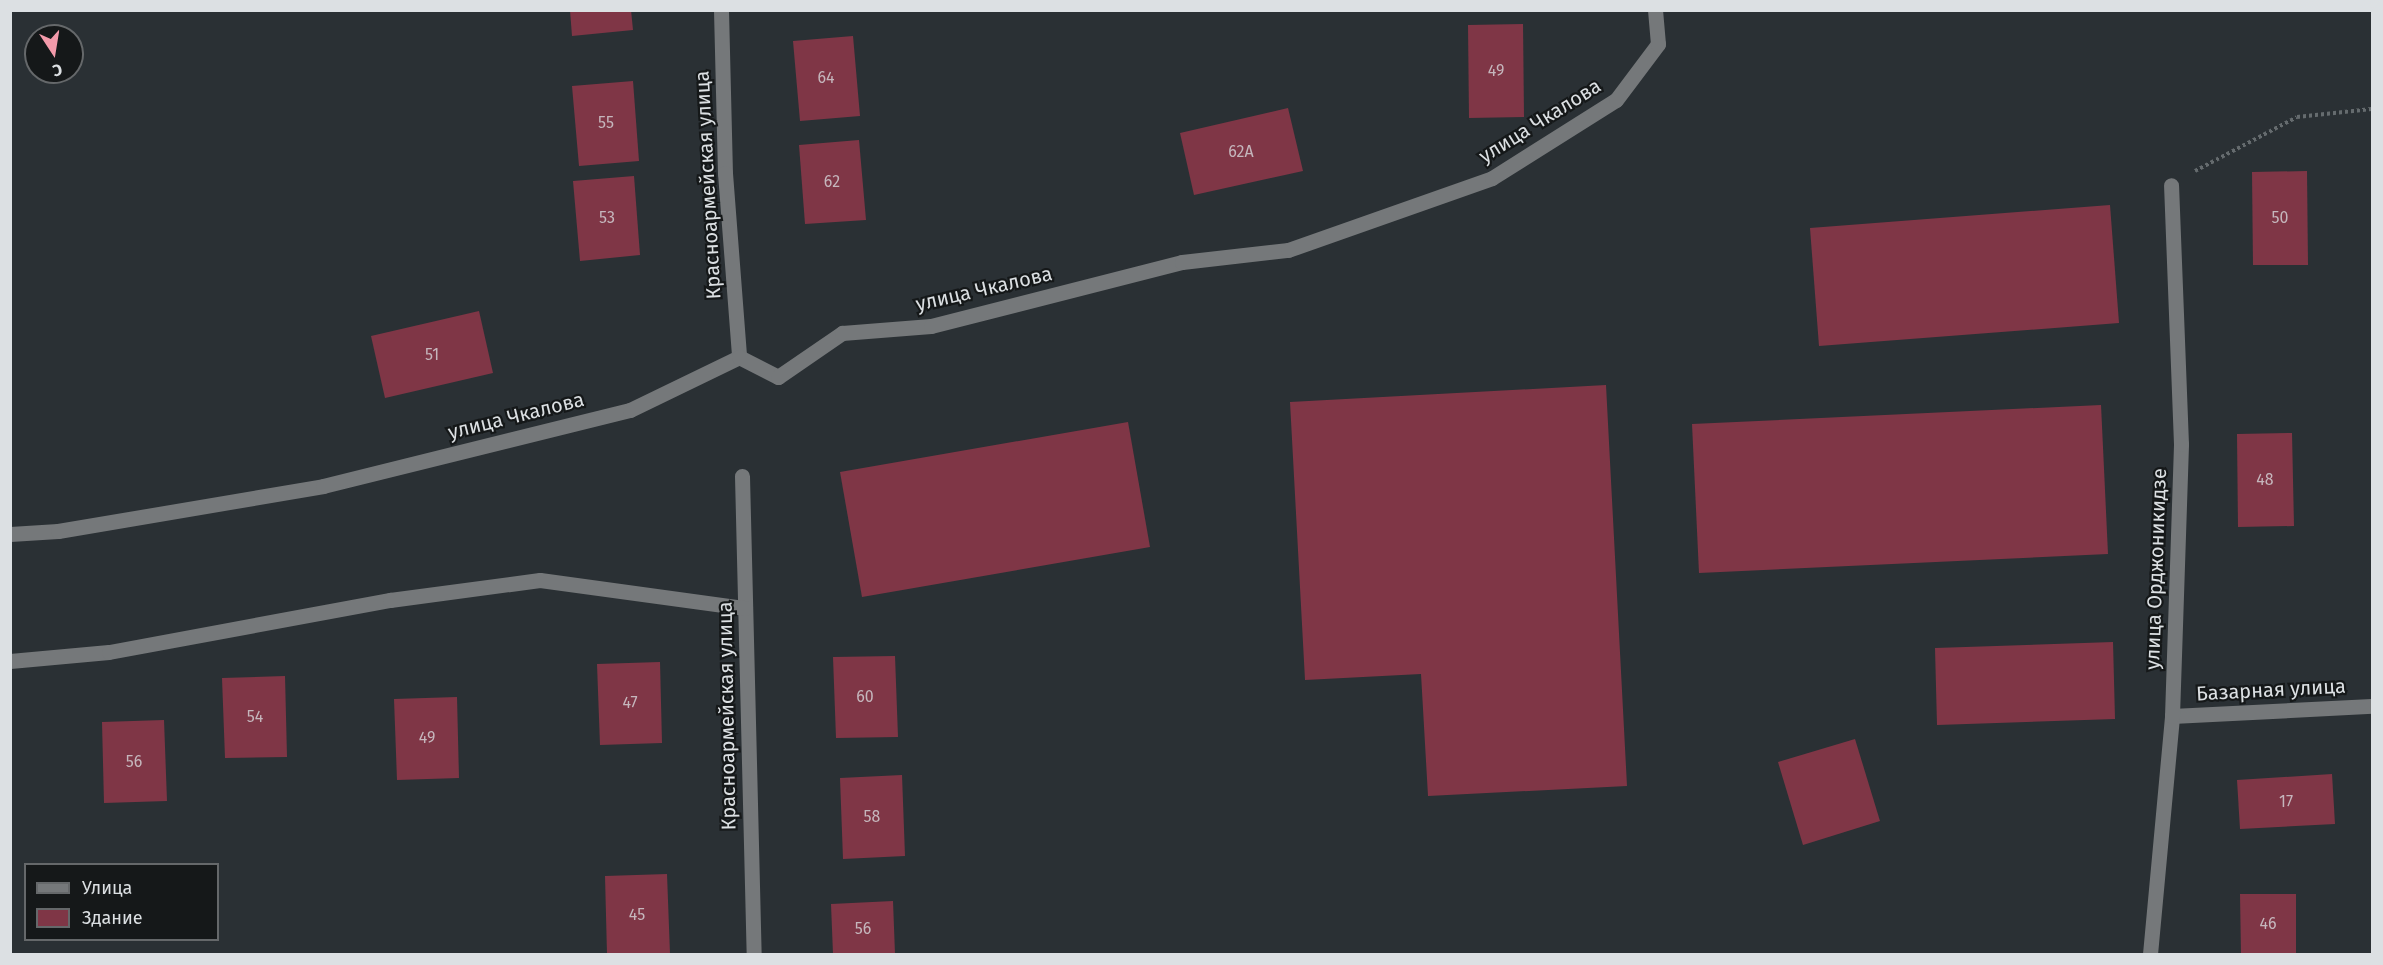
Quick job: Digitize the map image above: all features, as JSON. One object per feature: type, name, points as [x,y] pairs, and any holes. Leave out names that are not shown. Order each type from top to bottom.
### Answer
[{"type":"street","name":"Красноармейская улица","points":[[721,10],[725,173],[739,357]]},
{"type":"street","name":"улица Чкалова","points":[[10,534],[57,531],[323,486],[630,410],[739,357],[778,377],[842,333],[931,326],[1182,262],[1288,250],[1492,178],[1616,100],[1658,44],[1655,10]]},
{"type":"street","name":"улица Орджоникидзе","points":[[2150,954],[2172,716],[2181,444],[2171,184]]},
{"type":"street","name":"Красноармейская улица","points":[[742,476],[754,954]]},
{"type":"street","points":[[10,661],[109,652],[390,600],[540,580],[745,608]]},
{"type":"street","name":"Базарная улица","points":[[2172,716],[2373,706]]},
{"type":"path","points":[[2171,184],[2297,117],[2373,109]]},
{"type":"building","points":[[570,10],[631,10],[633,30],[572,36]]},
{"type":"building","points":[[1523,24],[1524,117],[1469,118],[1468,25]]},
{"type":"building","points":[[853,36],[860,116],[800,121],[793,41]]},
{"type":"building","points":[[633,81],[639,161],[579,166],[572,86]]},
{"type":"building","points":[[1288,108],[1303,171],[1194,195],[1180,133]]},
{"type":"building","points":[[859,140],[866,220],[805,224],[799,145]]},
{"type":"building","points":[[2307,171],[2308,265],[2253,265],[2252,172]]},
{"type":"building","points":[[634,176],[640,255],[580,261],[573,181]]},
{"type":"building","points":[[2110,205],[2119,323],[1819,346],[1810,228]]},
{"type":"building","points":[[479,311],[493,373],[385,398],[371,336]]},
{"type":"building","points":[[1606,385],[1627,786],[1428,796],[1421,674],[1305,680],[1290,402]]},
{"type":"building","points":[[2101,405],[2108,554],[1699,573],[1692,424]]},
{"type":"building","points":[[1128,422],[1150,547],[862,597],[840,472]]},
{"type":"building","points":[[2292,433],[2294,526],[2238,527],[2237,434]]},
{"type":"building","points":[[2113,642],[2115,719],[1937,725],[1935,648]]},
{"type":"building","points":[[895,656],[898,737],[836,738],[833,657]]},
{"type":"building","points":[[660,662],[662,743],[600,745],[597,664]]},
{"type":"building","points":[[285,676],[287,757],[225,758],[222,678]]},
{"type":"building","points":[[457,697],[459,778],[397,780],[394,699]]},
{"type":"building","points":[[164,720],[167,801],[104,803],[102,722]]},
{"type":"building","points":[[1855,739],[1880,821],[1803,845],[1778,762]]},
{"type":"building","points":[[2332,774],[2335,824],[2240,829],[2237,780]]},
{"type":"building","points":[[902,775],[905,856],[843,859],[840,778]]},
{"type":"building","points":[[667,874],[670,954],[607,954],[605,876]]},
{"type":"building","points":[[2240,894],[2296,894],[2296,954],[2241,954]]},
{"type":"building","points":[[893,901],[895,954],[833,954],[831,904]]}]
